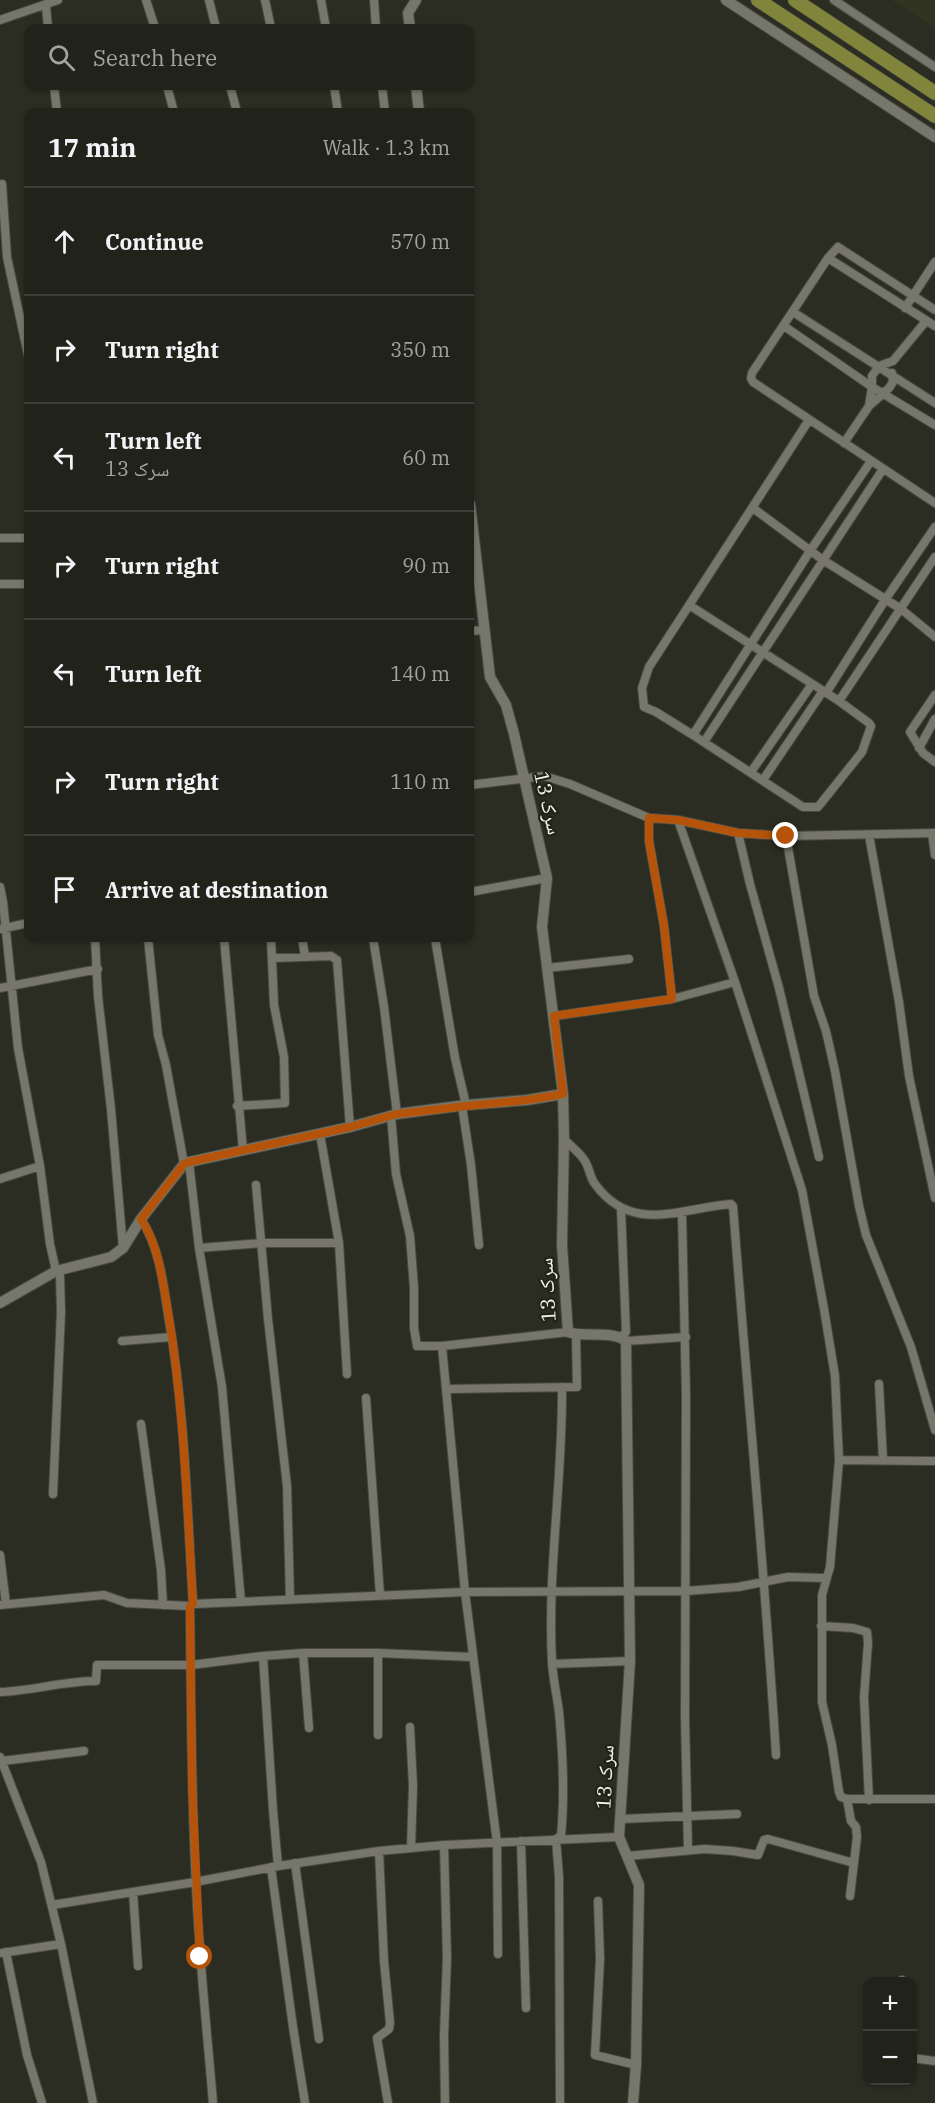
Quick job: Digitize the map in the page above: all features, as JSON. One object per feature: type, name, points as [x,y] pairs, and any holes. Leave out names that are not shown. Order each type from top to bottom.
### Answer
[{"type":"main road","points":[[758,0],[935,116]]},
{"type":"main road","points":[[795,0],[935,93]]},
{"type":"main road","points":[[842,54],[853,38]]},
{"type":"street","points":[[0,20],[58,0]]},
{"type":"street","points":[[146,0],[155,24]]},
{"type":"street","points":[[209,0],[215,24]]},
{"type":"street","points":[[265,0],[270,24]]},
{"type":"street","points":[[321,0],[325,24]]},
{"type":"street","points":[[374,0],[376,24]]},
{"type":"street","points":[[409,24],[408,13],[416,0]]},
{"type":"street","points":[[726,0],[935,137]]},
{"type":"street","points":[[834,0],[935,67]]},
{"type":"street","points":[[46,6],[48,24]]},
{"type":"street","points":[[54,90],[57,108]]},
{"type":"street","points":[[170,90],[173,108]]},
{"type":"street","points":[[231,90],[236,108]]},
{"type":"street","points":[[335,90],[337,108]]},
{"type":"street","points":[[382,90],[385,108]]},
{"type":"street","points":[[416,90],[419,108]]},
{"type":"street","points":[[888,106],[897,91]]},
{"type":"street","points":[[2,183],[1,196],[7,257],[24,336]]},
{"type":"street","points":[[934,502],[809,420],[753,382],[751,378],[752,373],[837,247],[935,310]]},
{"type":"street","points":[[828,258],[935,326]]},
{"type":"street","points":[[906,308],[935,262]]},
{"type":"street","points":[[793,312],[935,403]]},
{"type":"street","points":[[844,442],[869,405],[893,382],[894,361],[926,321]]},
{"type":"street","points":[[784,326],[872,387],[935,425]]},
{"type":"street","points":[[869,405],[872,376],[879,366],[894,361]]},
{"type":"street","points":[[689,605],[839,701],[871,726],[862,752],[818,807],[803,807],[693,735],[644,707],[642,688],[649,667],[689,605],[753,508],[809,420]]},
{"type":"street","points":[[693,735],[810,551],[871,461]]},
{"type":"street","points":[[704,742],[883,468]]},
{"type":"street","points":[[753,508],[823,560],[901,609],[935,637]]},
{"type":"street","points":[[763,780],[935,527]]},
{"type":"street","points":[[0,538],[24,538]]},
{"type":"street","points":[[839,701],[935,557]]},
{"type":"street","points":[[0,584],[24,584]]},
{"type":"street","name":"سرک 13","points":[[475,585],[490,677],[506,705],[547,878],[542,927],[563,1094],[562,1245],[572,1334],[623,1339],[630,1661],[619,1837],[639,1885],[636,2065],[633,2103]]},
{"type":"street","points":[[474,631],[484,630]]},
{"type":"street","points":[[751,772],[812,684]]},
{"type":"street","points":[[935,695],[910,732],[919,748],[935,762]]},
{"type":"street","points":[[919,748],[935,719]]},
{"type":"street","points":[[474,785],[544,776],[570,784],[649,818],[678,820],[738,833],[786,836],[934,833],[935,855]]},
{"type":"street","points":[[649,818],[649,841],[664,926],[672,999]]},
{"type":"street","points":[[678,820],[735,982],[802,1190],[835,1376],[839,1460],[830,1567],[822,1595],[821,1626],[822,1702],[832,1745],[839,1792],[841,1797],[847,1799],[935,1799]]},
{"type":"street","points":[[738,833],[779,988],[819,1157]]},
{"type":"street","points":[[869,835],[899,1002],[909,1076],[935,1198]]},
{"type":"street","points":[[786,836],[814,996],[836,1071],[866,1235],[911,1347],[935,1430]]},
{"type":"street","points":[[474,891],[547,878]]},
{"type":"street","points":[[0,887],[18,1048],[40,1166],[48,1233],[56,1271],[60,1276],[53,1494]]},
{"type":"street","points":[[3,928],[24,924]]},
{"type":"street","points":[[95,942],[98,996],[123,1248]]},
{"type":"street","points":[[148,942],[158,1035],[186,1163],[222,1387],[241,1602]]},
{"type":"street","points":[[224,942],[237,1106],[243,1150]]},
{"type":"street","points":[[237,1106],[285,1103],[284,1057],[274,1005],[271,942]]},
{"type":"street","points":[[303,942],[305,956]]},
{"type":"street","points":[[374,942],[384,1007],[394,1115],[396,1174],[410,1236],[414,1328],[417,1346],[442,1346],[572,1334],[577,1387],[447,1389]]},
{"type":"street","points":[[436,942],[464,1106],[479,1245]]},
{"type":"street","points":[[273,958],[331,956],[337,960],[350,1127]]},
{"type":"street","points":[[547,968],[629,959]]},
{"type":"street","points":[[0,988],[98,969]]},
{"type":"street","points":[[554,1016],[672,999],[735,982]]},
{"type":"street","points":[[0,1303],[56,1271],[111,1257],[123,1248],[141,1219],[186,1163],[320,1134],[394,1115],[563,1094]]},
{"type":"street","points":[[320,1134],[339,1243],[347,1374]]},
{"type":"street","points":[[564,1139],[586,1162],[593,1183],[621,1209],[647,1215],[682,1213],[720,1205],[731,1204],[733,1206],[747,1394],[765,1581],[776,1755]]},
{"type":"street","points":[[0,1179],[40,1166]]},
{"type":"street","points":[[256,1185],[287,1486],[290,1598]]},
{"type":"street","points":[[621,1209],[626,1332],[623,1339],[686,1337]]},
{"type":"street","points":[[682,1213],[686,1337],[685,1717],[688,1850]]},
{"type":"street","points":[[141,1219],[150,1233],[160,1266],[179,1385],[192,1605],[192,1783],[195,1882],[213,2103]]},
{"type":"street","points":[[199,1248],[261,1243],[339,1243]]},
{"type":"street","points":[[122,1341],[172,1336]]},
{"type":"street","points":[[442,1346],[472,1657],[486,1747],[497,1843],[498,1954]]},
{"type":"street","points":[[879,1384],[883,1460]]},
{"type":"street","points":[[556,1839],[561,1836],[564,1799],[559,1712],[552,1664],[552,1592],[562,1430],[562,1387]]},
{"type":"street","points":[[366,1398],[380,1595]]},
{"type":"street","points":[[141,1424],[161,1570],[163,1605]]},
{"type":"street","points":[[839,1460],[935,1461]]},
{"type":"street","points":[[0,1555],[3,1605],[104,1595],[127,1603],[192,1605],[290,1598],[465,1592],[686,1591],[738,1587],[788,1577],[823,1578],[826,1581]]},
{"type":"street","points":[[821,1626],[853,1628],[867,1632],[864,1697],[869,1800]]},
{"type":"street","points":[[0,1692],[96,1681],[97,1665],[191,1665],[303,1653],[472,1657]]},
{"type":"street","points":[[303,1653],[309,1728]]},
{"type":"street","points":[[378,1653],[378,1735]]},
{"type":"street","points":[[263,1656],[275,1866],[293,2027],[305,2103]]},
{"type":"street","points":[[552,1664],[630,1661]]},
{"type":"street","points":[[410,1727],[413,1786],[411,1848]]},
{"type":"street","points":[[84,1751],[1,1759],[41,1862],[61,1944],[93,2103]]},
{"type":"street","points":[[847,1799],[857,1837],[850,1896]]},
{"type":"street","points":[[621,1819],[737,1814]]},
{"type":"street","points":[[52,1905],[195,1882],[275,1866],[379,1851],[444,1845],[619,1837]]},
{"type":"street","points":[[556,1839],[559,1877],[560,2103]]},
{"type":"street","points":[[627,1856],[688,1850],[733,1851],[758,1856],[764,1840],[768,1839],[854,1863]]},
{"type":"street","points":[[521,1841],[526,2008]]},
{"type":"street","points":[[444,1845],[447,1958],[444,2036],[445,2103]]},
{"type":"street","points":[[379,1851],[390,2023],[389,2029],[377,2038],[388,2103]]},
{"type":"street","points":[[295,1863],[318,2039]]},
{"type":"street","points":[[133,1892],[138,1966]]},
{"type":"street","points":[[598,1901],[600,1959],[595,2055],[636,2065]]},
{"type":"street","points":[[42,2103],[27,2055],[3,1952],[61,1944]]},
{"type":"street","points":[[917,2059],[935,2061]]},
{"type":"shaded area","points":[[892,0],[935,0],[935,28]]},
{"type":"route","points":[[200,1957],[192,1783],[190,1606],[193,1604],[179,1385],[160,1266],[150,1233],[141,1219],[184,1164],[189,1162],[350,1127],[397,1114],[563,1094],[554,1016],[672,999],[664,926],[649,841],[649,818],[678,820],[738,833],[786,836]]}]
